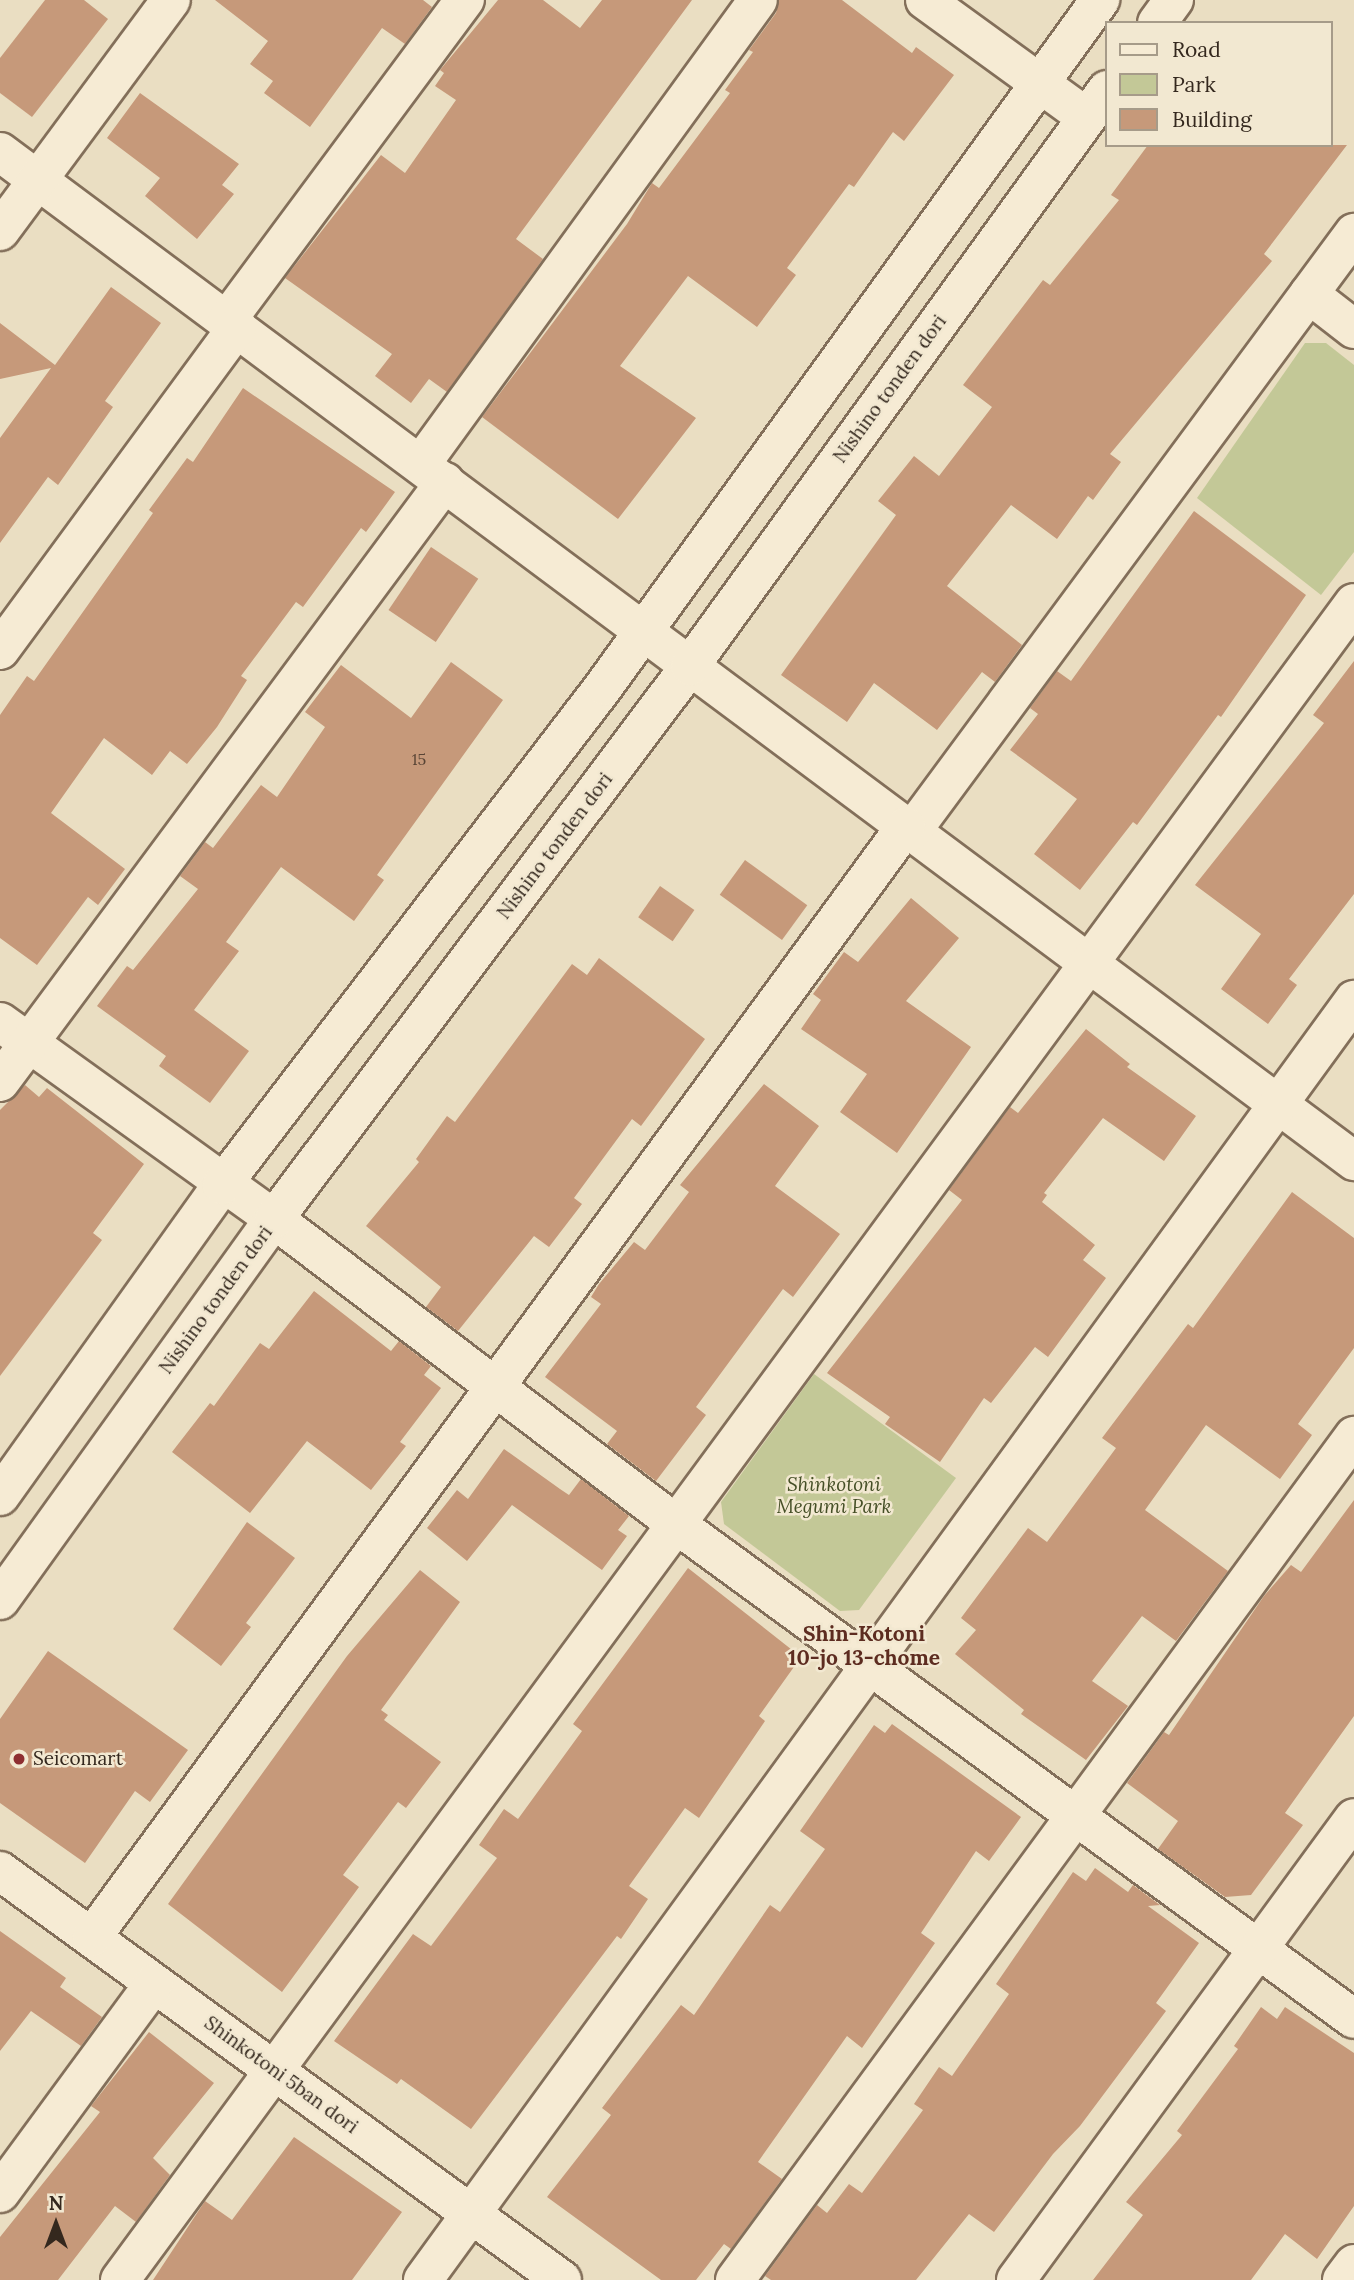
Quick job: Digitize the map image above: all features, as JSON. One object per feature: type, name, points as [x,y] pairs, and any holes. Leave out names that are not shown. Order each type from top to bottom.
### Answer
[{"type":"street","points":[[0,231],[171,0]]},
{"type":"street","points":[[0,650],[465,0]]},
{"type":"street","points":[[0,1082],[14,1033],[433,473],[758,0]]},
{"type":"street","points":[[925,0],[1038,81],[1097,104]]},
{"type":"street","points":[[0,1496],[222,1185],[645,631],[1038,81],[1100,0]]},
{"type":"street","points":[[1158,21],[1174,0]]},
{"type":"street","name":"Nishino tonden dori","points":[[0,1600],[274,1219],[690,666],[1097,104]]},
{"type":"street","points":[[0,152],[1354,1161]]},
{"type":"street","points":[[92,1937],[909,829],[1354,233]]},
{"type":"street","points":[[1309,294],[1354,329]]},
{"type":"street","points":[[120,2280],[1354,603]]},
{"type":"street","points":[[423,2280],[1354,1000]]},
{"type":"street","points":[[14,1033],[222,1185],[274,1219],[676,1524],[869,1666],[1077,1813],[1354,2019]]},
{"type":"street","points":[[735,2280],[1354,1436]]},
{"type":"street","points":[[1016,2280],[1354,1818]]},
{"type":"street","name":"Shinkotoni 5ban dori","points":[[0,1871],[562,2280]]},
{"type":"street","points":[[0,2193],[154,1983]]},
{"type":"street","points":[[1342,2280],[1354,2264]]},
{"type":"green space","points":[[1305,343],[1326,343],[1354,365],[1354,552],[1321,595],[1197,498]]},
{"type":"green space","name":"Shinkotoni Megumi Park","points":[[814,1374],[956,1478],[859,1610],[840,1611],[724,1524],[721,1502]]},
{"type":"building","points":[[45,0],[84,0],[108,19],[32,117],[0,93],[0,58]]},
{"type":"building","points":[[215,0],[423,0],[432,7],[405,44],[382,28],[310,127],[264,93],[273,81],[250,64],[268,41]]},
{"type":"building","points":[[498,0],[543,0],[580,28],[602,0],[692,0],[516,239],[543,259],[447,392],[429,379],[411,403],[375,376],[392,354],[285,278],[381,155],[405,173],[456,100],[435,86],[444,73],[440,70]]},
{"type":"building","points":[[779,0],[842,0],[912,53],[916,47],[954,75],[904,141],[893,132],[854,187],[849,184],[787,268],[796,275],[757,327],[688,276],[620,366],[696,418],[618,519],[482,417],[627,224],[652,183],[659,188],[730,93],[725,90],[753,52],[749,50],[776,13]]},
{"type":"building","points":[[140,93],[239,164],[222,185],[234,194],[197,239],[145,196],[160,178],[107,138]]},
{"type":"building","points":[[1347,145],[1264,254],[1272,261],[1110,454],[1121,462],[1093,500],[1088,496],[1057,539],[1011,505],[947,586],[1022,645],[995,682],[982,672],[937,730],[874,683],[847,722],[781,675],[896,515],[878,501],[914,456],[939,476],[992,407],[963,385],[1043,280],[1050,285],[1119,200],[1111,195],[1147,147]]},
{"type":"building","points":[[111,287],[161,323],[105,401],[113,407],[58,485],[48,477],[0,543],[0,438],[51,368],[0,379],[0,323],[55,365]]},
{"type":"building","points":[[243,388],[395,492],[366,532],[361,528],[303,607],[296,602],[241,676],[247,680],[217,727],[187,764],[170,751],[152,775],[104,738],[51,813],[125,869],[98,905],[88,897],[37,965],[0,938],[0,715],[27,676],[34,681],[153,513],[149,510],[187,458],[193,462]]},
{"type":"building","points":[[1194,511],[1306,595],[1221,717],[1218,715],[1137,825],[1133,822],[1080,890],[1034,854],[1077,799],[1010,750],[1038,714],[1030,708],[1057,671],[1071,681]]},
{"type":"building","points":[[431,547],[478,579],[436,642],[389,610]]},
{"type":"building","points":[[1354,661],[1354,894],[1289,979],[1297,985],[1268,1024],[1221,989],[1261,934],[1195,885],[1324,723],[1313,715]]},
{"type":"building","points":[[451,662],[503,700],[377,875],[384,880],[354,921],[281,867],[226,942],[239,951],[194,1010],[249,1051],[210,1103],[159,1066],[166,1056],[97,1006],[127,966],[133,970],[198,889],[180,876],[205,842],[213,848],[261,785],[277,797],[325,727],[305,712],[341,665],[411,718]]},
{"type":"building","points":[[745,860],[807,905],[782,940],[720,895]]},
{"type":"building","points":[[660,886],[694,910],[673,941],[638,917]]},
{"type":"building","points":[[911,898],[959,938],[906,1001],[971,1047],[897,1153],[840,1112],[867,1074],[801,1029],[821,1000],[813,994],[844,952],[858,962]]},
{"type":"building","points":[[599,958],[705,1039],[641,1126],[632,1119],[574,1198],[582,1204],[549,1247],[534,1236],[458,1331],[426,1307],[441,1287],[366,1226],[419,1162],[416,1159],[447,1116],[455,1122],[572,964],[587,975]]},
{"type":"building","points":[[1086,1029],[1130,1064],[1127,1067],[1196,1116],[1164,1161],[1103,1118],[1044,1193],[1047,1195],[1042,1202],[1095,1245],[1083,1260],[1106,1278],[1048,1357],[1035,1347],[991,1403],[984,1398],[940,1462],[885,1424],[890,1417],[827,1373],[962,1200],[949,1190],[1010,1107],[1018,1113]]},
{"type":"building","points":[[764,1084],[819,1126],[775,1186],[840,1234],[793,1297],[783,1289],[696,1407],[706,1415],[656,1481],[607,1444],[617,1431],[545,1377],[601,1304],[591,1297],[599,1284],[634,1242],[645,1250],[689,1192],[680,1185]]},
{"type":"building","points":[[25,1085],[39,1097],[47,1088],[144,1164],[93,1233],[102,1240],[0,1376],[0,1110]]},
{"type":"building","points":[[1292,1192],[1354,1238],[1354,1348],[1298,1424],[1312,1435],[1280,1479],[1206,1425],[1145,1510],[1228,1571],[1176,1641],[1142,1616],[1092,1681],[1128,1706],[1086,1760],[1021,1714],[1024,1710],[955,1654],[976,1630],[961,1618],[1028,1528],[1047,1542],[1116,1448],[1102,1438],[1188,1324],[1193,1328]]},
{"type":"building","points":[[314,1291],[391,1351],[399,1341],[431,1366],[424,1375],[441,1388],[400,1442],[406,1446],[371,1490],[307,1441],[250,1513],[172,1452],[210,1403],[214,1406],[260,1343],[269,1349]]},
{"type":"building","points":[[504,1449],[569,1495],[581,1479],[629,1516],[618,1530],[627,1536],[602,1570],[512,1505],[467,1561],[427,1528],[457,1490],[468,1499]]},
{"type":"building","points":[[1354,1500],[1354,1716],[1285,1813],[1303,1825],[1251,1895],[1225,1897],[1158,1849],[1178,1821],[1127,1783],[1164,1732],[1169,1735],[1264,1596],[1291,1565],[1301,1572]]},
{"type":"building","points":[[247,1522],[295,1558],[246,1623],[251,1627],[221,1666],[173,1629]]},
{"type":"building","points":[[688,1568],[801,1657],[759,1716],[765,1721],[699,1818],[685,1808],[629,1886],[648,1899],[621,1939],[617,1936],[471,2129],[401,2079],[397,2084],[334,2041],[413,1934],[431,1946],[497,1858],[479,1845],[504,1809],[518,1819],[582,1731],[573,1724]]},
{"type":"building","points":[[420,1570],[460,1602],[381,1710],[388,1715],[384,1720],[441,1762],[406,1808],[398,1802],[343,1875],[359,1887],[282,1992],[168,1904],[347,1656]]},
{"type":"building","points":[[48,1651],[188,1750],[150,1802],[135,1791],[85,1863],[0,1803],[0,1719]]},
{"type":"building","points":[[892,1724],[1021,1817],[989,1861],[976,1851],[921,1933],[935,1943],[862,2048],[847,2036],[758,2162],[782,2179],[731,2249],[724,2244],[696,2280],[661,2280],[547,2197],[611,2115],[602,2108],[681,2005],[694,2015],[770,1905],[780,1912],[825,1849],[800,1831],[874,1725],[885,1733]]},
{"type":"building","points":[[1095,1868],[1128,1892],[1133,1885],[1160,1905],[1148,1906],[1199,1943],[1156,2003],[1166,2011],[1080,2126],[1053,2154],[994,2232],[969,2214],[916,2280],[771,2280],[765,2276],[817,2205],[827,2213],[849,2184],[862,2193],[923,2110],[914,2104],[939,2067],[952,2076],[1009,1994],[996,1984],[1073,1872],[1086,1881]]},
{"type":"building","points":[[0,1931],[66,1978],[60,1987],[102,2017],[81,2046],[31,2011],[0,2051]]},
{"type":"building","points":[[1261,2007],[1277,2019],[1285,2007],[1354,2053],[1354,2206],[1317,2259],[1285,2234],[1251,2280],[1093,2280],[1143,2215],[1126,2202],[1182,2135],[1177,2131],[1238,2049],[1234,2046]]},
{"type":"building","points":[[149,2032],[214,2083],[153,2158],[170,2175],[136,2222],[115,2206],[58,2280],[0,2280],[0,2237],[100,2112],[91,2106]]},
{"type":"building","points":[[294,2137],[402,2212],[352,2280],[153,2280],[205,2201],[232,2220]]},
{"type":"place","name":"Seicomart","points":[[19,1759]]},
{"type":"district","name":"Shin-Kotoni 10-jo 13-chome","points":[[864,1646]]}]
